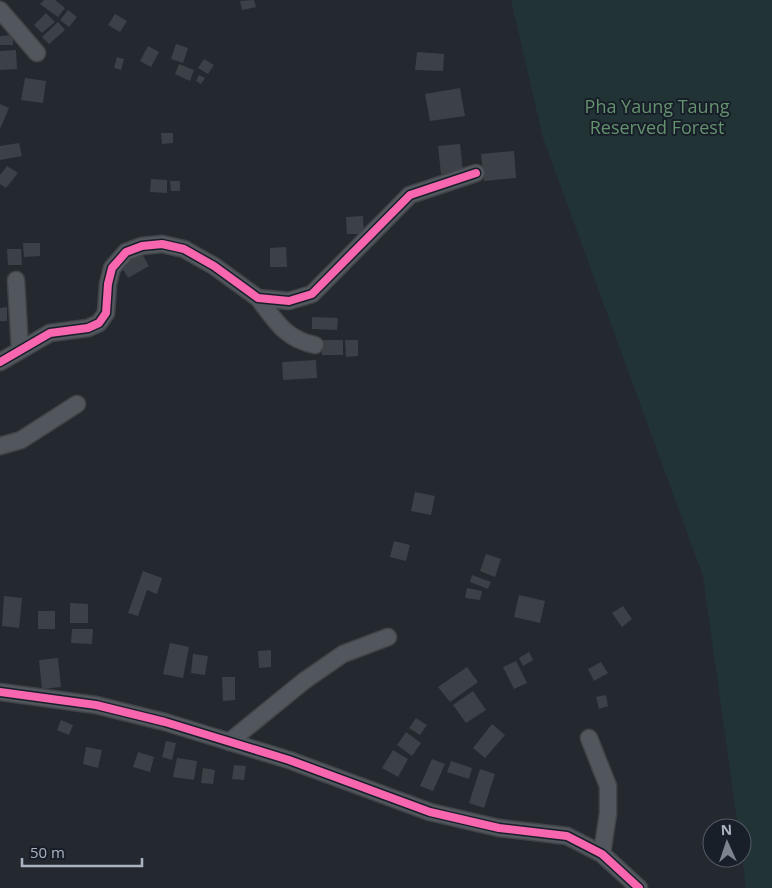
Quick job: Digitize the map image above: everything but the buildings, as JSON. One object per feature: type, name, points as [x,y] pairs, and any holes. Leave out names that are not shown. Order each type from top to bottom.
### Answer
[{"type":"street","points":[[0,10],[37,53]]},
{"type":"street","points":[[258,298],[289,301],[312,294],[410,195],[476,173]]},
{"type":"street","points":[[0,362],[50,333],[88,328],[99,323],[106,313],[108,284],[112,268],[126,252],[142,246],[162,244],[184,249],[214,266],[258,298],[281,327],[297,341],[315,345]]},
{"type":"street","points":[[16,280],[20,350]]},
{"type":"street","points":[[0,446],[21,440],[77,404]]},
{"type":"street","points":[[229,742],[304,681],[343,654],[388,637]]},
{"type":"street","points":[[0,692],[96,705],[290,760],[430,812],[499,828],[567,836],[602,854],[639,888]]},
{"type":"street","points":[[588,738],[608,786],[608,813],[602,854]]},
{"type":"green space","name":"Pha Yaung Taung Reserved Forest","points":[[511,0],[772,0],[772,888],[746,888],[743,868],[752,868],[752,818],[737,818],[703,576],[543,138]]},
{"type":"cycle path","points":[[0,362],[50,333],[88,328],[99,323],[106,313],[108,284],[112,268],[126,252],[142,246],[162,244],[184,249],[214,266],[258,298],[289,301],[312,294],[410,195],[476,173]]},
{"type":"cycle path","points":[[0,692],[96,705],[165,722],[289,760],[430,812],[499,828],[567,836],[602,854],[639,888]]}]
